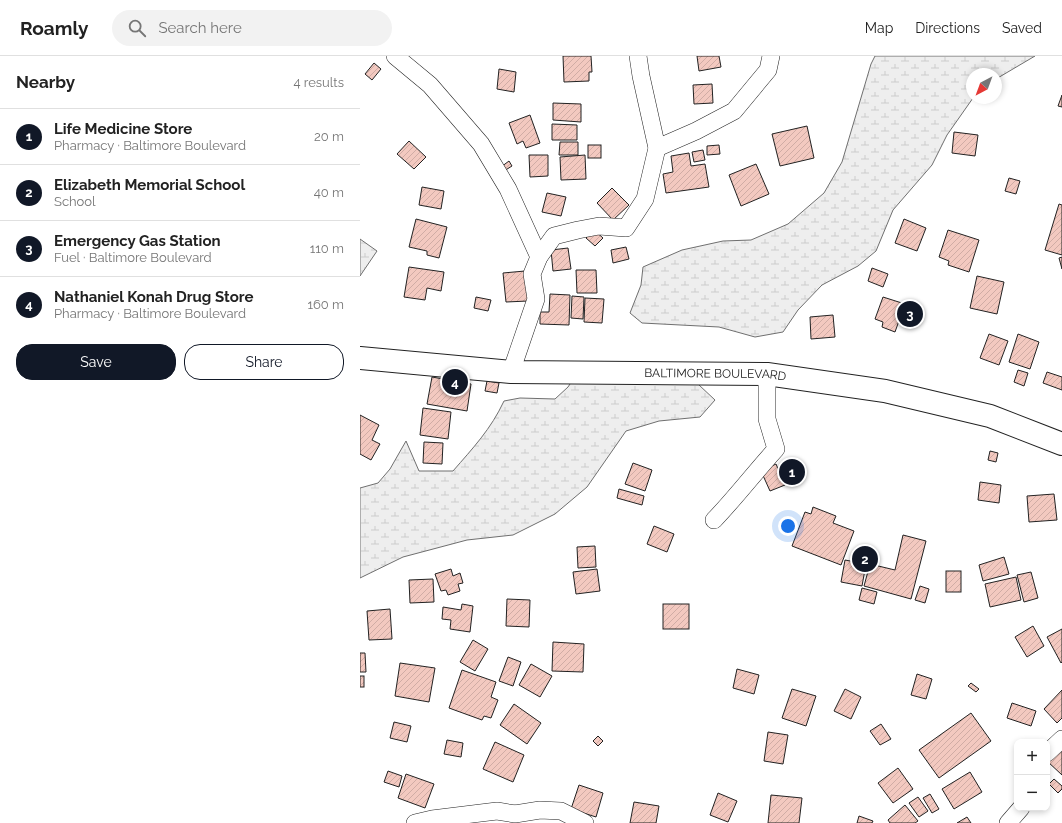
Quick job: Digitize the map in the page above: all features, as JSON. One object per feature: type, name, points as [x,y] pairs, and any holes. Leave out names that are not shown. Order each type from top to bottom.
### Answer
[{"type":"highway","name":"BALTIMORE BOULEVARD","points":[[360,358],[511,372],[767,374],[885,391],[990,416],[1062,444]]},
{"type":"street","points":[[395,56],[430,85],[481,144],[508,189],[540,256]]},
{"type":"street","points":[[511,372],[536,299],[532,274],[540,256],[554,236],[599,226],[626,228],[646,199],[657,148],[638,56]]},
{"type":"street","points":[[657,148],[696,131],[734,111],[768,70],[771,56]]},
{"type":"street","points":[[714,520],[736,497],[776,449],[767,419],[767,374]]},
{"type":"street","points":[[1050,750],[1062,739]]},
{"type":"street","points":[[415,823],[432,819],[477,813],[497,811],[515,814],[540,810],[561,811],[585,823]]},
{"type":"street","points":[[1008,823],[1018,811]]},
{"type":"green space","points":[[875,56],[1035,56],[1002,75],[1002,68],[966,68],[966,104],[969,104],[947,135],[932,165],[893,210],[876,251],[858,266],[822,285],[798,310],[783,332],[755,337],[719,327],[642,323],[630,313],[641,285],[643,267],[682,250],[723,241],[751,240],[788,224],[824,193],[842,162],[871,64]]},
{"type":"green space","points":[[360,239],[377,251],[360,276]]},
{"type":"green space","points":[[582,366],[683,370],[715,400],[700,417],[659,421],[626,431],[587,487],[555,514],[513,535],[467,540],[403,557],[360,578],[360,488],[378,483],[390,469],[406,441],[419,471],[453,471],[493,421],[504,401],[520,398],[555,399],[568,387]]},
{"type":"building","points":[[563,56],[591,56],[592,72],[589,72],[589,81],[564,82]]},
{"type":"building","points":[[697,56],[719,56],[721,67],[699,71]]},
{"type":"building","points":[[374,63],[381,69],[372,80],[365,74]]},
{"type":"building","points":[[499,69],[516,72],[514,92],[497,89]]},
{"type":"building","points":[[712,84],[713,103],[694,104],[693,85]]},
{"type":"building","points":[[1062,95],[1062,107],[1058,106]]},
{"type":"building","points":[[553,103],[581,104],[581,122],[553,120]]},
{"type":"building","points":[[530,115],[540,143],[526,148],[523,141],[517,144],[509,123]]},
{"type":"building","points":[[552,124],[577,125],[577,140],[552,140]]},
{"type":"building","points":[[807,126],[814,158],[780,166],[772,134]]},
{"type":"building","points":[[954,132],[978,135],[975,156],[952,153]]},
{"type":"building","points":[[409,141],[426,157],[414,169],[397,154]]},
{"type":"building","points":[[560,142],[578,142],[578,155],[559,155]]},
{"type":"building","points":[[588,145],[601,145],[601,158],[588,158]]},
{"type":"building","points":[[719,145],[720,154],[707,155],[707,146]]},
{"type":"building","points":[[703,150],[705,160],[694,162],[692,152]]},
{"type":"building","points":[[689,153],[691,166],[705,164],[709,187],[666,193],[663,174],[673,172],[671,156]]},
{"type":"building","points":[[529,155],[548,155],[548,176],[530,177]]},
{"type":"building","points":[[585,155],[586,179],[561,180],[560,157]]},
{"type":"building","points":[[509,161],[512,166],[504,171],[501,167]]},
{"type":"building","points":[[756,164],[769,194],[741,206],[729,175]]},
{"type":"building","points":[[1009,178],[1020,181],[1016,194],[1005,191]]},
{"type":"building","points":[[422,187],[444,191],[441,209],[419,205]]},
{"type":"building","points":[[612,188],[629,205],[613,220],[597,203]]},
{"type":"building","points":[[547,193],[566,197],[561,216],[542,212]]},
{"type":"building","points":[[1059,204],[1062,205],[1062,255],[1045,250]]},
{"type":"building","points":[[416,219],[447,227],[439,258],[427,255],[427,251],[409,247]]},
{"type":"building","points":[[904,219],[926,228],[917,251],[895,243]]},
{"type":"building","points":[[594,230],[603,238],[595,246],[586,238]]},
{"type":"building","points":[[948,230],[979,240],[969,272],[948,265],[949,261],[939,257]]},
{"type":"building","points":[[626,247],[629,259],[613,263],[611,250]]},
{"type":"building","points":[[568,248],[571,269],[553,271],[551,250]]},
{"type":"building","points":[[1062,257],[1062,269],[1059,258]]},
{"type":"building","points":[[409,267],[444,272],[441,291],[427,288],[425,300],[404,297]]},
{"type":"building","points":[[872,268],[888,274],[883,287],[868,281]]},
{"type":"building","points":[[576,270],[596,270],[597,293],[577,293]]},
{"type":"building","points":[[525,271],[528,301],[506,302],[503,273]]},
{"type":"building","points":[[977,276],[1004,282],[997,314],[970,308]]},
{"type":"building","points":[[550,294],[570,295],[569,325],[540,324],[540,312],[549,312]]},
{"type":"building","points":[[572,296],[584,297],[583,319],[571,318]]},
{"type":"building","points":[[476,297],[491,300],[488,311],[474,308]]},
{"type":"building","points":[[883,297],[905,304],[895,332],[882,327],[883,322],[875,319]]},
{"type":"building","points":[[585,298],[604,299],[602,323],[584,322]]},
{"type":"building","points":[[833,315],[835,337],[811,339],[810,317]]},
{"type":"building","points":[[989,334],[1008,341],[999,365],[980,358]]},
{"type":"building","points":[[1018,334],[1039,342],[1030,369],[1009,362]]},
{"type":"building","points":[[1018,370],[1028,373],[1024,386],[1014,382]]},
{"type":"building","points":[[1047,372],[1062,377],[1062,390],[1043,383]]},
{"type":"building","points":[[432,377],[471,384],[467,411],[427,404]]},
{"type":"building","points":[[487,381],[499,383],[497,393],[485,391]]},
{"type":"building","points":[[423,408],[451,412],[448,439],[420,435]]},
{"type":"building","points":[[360,415],[379,425],[372,440],[380,444],[371,460],[360,454]]},
{"type":"building","points":[[424,442],[443,443],[442,464],[423,463]]},
{"type":"building","points":[[990,451],[998,453],[996,462],[988,460]]},
{"type":"building","points":[[633,463],[652,470],[645,491],[625,484]]},
{"type":"building","points":[[776,464],[785,485],[770,491],[761,471]]},
{"type":"building","points":[[980,482],[1001,485],[999,503],[978,500]]},
{"type":"building","points":[[619,489],[644,496],[642,505],[617,498]]},
{"type":"building","points":[[1054,494],[1057,520],[1029,522],[1027,496]]},
{"type":"building","points":[[813,507],[836,516],[833,523],[854,531],[841,565],[792,546],[805,512],[811,514]]},
{"type":"building","points":[[654,526],[674,534],[667,552],[647,544]]},
{"type":"building","points":[[903,535],[926,541],[911,599],[864,586],[870,564],[895,570]]},
{"type":"building","points":[[595,546],[596,567],[578,568],[577,547]]},
{"type":"building","points":[[1004,557],[1009,574],[983,581],[979,565]]},
{"type":"building","points":[[845,560],[866,564],[862,586],[841,582]]},
{"type":"building","points":[[451,569],[453,576],[460,573],[463,583],[458,584],[460,591],[448,595],[446,590],[441,591],[435,574]]},
{"type":"building","points":[[597,569],[600,591],[576,594],[573,572]]},
{"type":"building","points":[[946,571],[961,571],[961,592],[946,592]]},
{"type":"building","points":[[1031,572],[1038,598],[1024,602],[1017,575]]},
{"type":"building","points":[[1016,577],[1021,600],[990,607],[985,584]]},
{"type":"building","points":[[433,579],[434,602],[410,603],[409,580]]},
{"type":"building","points":[[920,586],[929,589],[925,603],[915,600]]},
{"type":"building","points":[[862,588],[877,592],[874,604],[859,600]]},
{"type":"building","points":[[507,599],[530,600],[529,627],[506,626]]},
{"type":"building","points":[[462,604],[473,606],[470,632],[450,629],[451,620],[442,619],[443,607],[461,610]]},
{"type":"building","points":[[663,604],[689,604],[689,629],[663,629]]},
{"type":"building","points":[[390,609],[392,639],[369,640],[367,611]]},
{"type":"building","points":[[1033,626],[1044,646],[1027,657],[1015,637]]},
{"type":"building","points":[[1062,629],[1062,662],[1061,663],[1047,637]]},
{"type":"building","points":[[473,640],[488,649],[475,671],[460,662]]},
{"type":"building","points":[[553,642],[584,644],[583,672],[552,671]]},
{"type":"building","points":[[360,653],[365,653],[366,672],[360,672]]},
{"type":"building","points":[[508,657],[521,662],[513,686],[499,681]]},
{"type":"building","points":[[400,663],[435,668],[429,702],[395,696]]},
{"type":"building","points":[[531,664],[552,676],[540,697],[519,685]]},
{"type":"building","points":[[737,669],[759,675],[754,694],[733,688]]},
{"type":"building","points":[[462,670],[496,682],[491,697],[498,700],[491,718],[484,716],[482,720],[449,708]]},
{"type":"building","points":[[917,674],[932,679],[926,699],[911,695]]},
{"type":"building","points":[[360,676],[364,676],[364,687],[360,687]]},
{"type":"building","points":[[971,683],[979,689],[976,692],[968,686]]},
{"type":"building","points":[[792,689],[816,696],[806,726],[782,718]]},
{"type":"building","points":[[845,689],[861,697],[851,719],[834,711]]},
{"type":"building","points":[[1062,690],[1062,718],[1057,723],[1044,709]]},
{"type":"building","points":[[1012,703],[1036,711],[1031,726],[1007,718]]},
{"type":"building","points":[[514,704],[541,723],[527,744],[500,725]]},
{"type":"building","points":[[971,713],[991,741],[939,778],[919,750]]},
{"type":"building","points":[[394,722],[411,726],[407,742],[390,738]]},
{"type":"building","points":[[881,724],[891,739],[880,745],[870,731]]},
{"type":"building","points":[[768,732],[788,735],[783,764],[764,761]]},
{"type":"building","points":[[598,736],[603,741],[598,746],[593,741]]},
{"type":"building","points":[[447,740],[463,743],[461,757],[444,754]]},
{"type":"building","points":[[495,742],[524,755],[513,782],[483,769]]},
{"type":"building","points":[[1062,745],[1062,775],[1050,764],[1050,758]]},
{"type":"building","points":[[898,768],[913,789],[893,803],[878,783]]},
{"type":"building","points":[[388,771],[402,776],[399,787],[384,782]]},
{"type":"building","points":[[970,772],[982,792],[954,809],[942,789]]},
{"type":"building","points":[[406,774],[434,784],[425,808],[398,798]]},
{"type":"building","points":[[1054,779],[1062,786],[1062,789],[1058,793],[1050,785]]},
{"type":"building","points":[[579,785],[603,793],[596,817],[571,809]]},
{"type":"building","points":[[718,793],[737,801],[728,822],[710,815]]},
{"type":"building","points":[[930,794],[939,809],[932,813],[923,798]]},
{"type":"building","points":[[771,795],[802,798],[799,823],[768,823]]},
{"type":"building","points":[[918,797],[928,811],[919,817],[909,803]]},
{"type":"building","points":[[634,802],[659,806],[656,823],[630,823]]},
{"type":"building","points":[[905,805],[918,821],[915,823],[890,823],[888,820]]},
{"type":"building","points":[[859,816],[873,821],[872,823],[857,823]]},
{"type":"building","points":[[967,817],[971,823],[957,823]]},
{"type":"place","name":"Emergency Gas Station","points":[[910,314]]},
{"type":"place","name":"Nathaniel Konah Drug Store","points":[[455,382]]},
{"type":"place","name":"Life Medicine Store","points":[[792,472]]},
{"type":"place","name":"Elizabeth Memorial School","points":[[865,559]]}]
